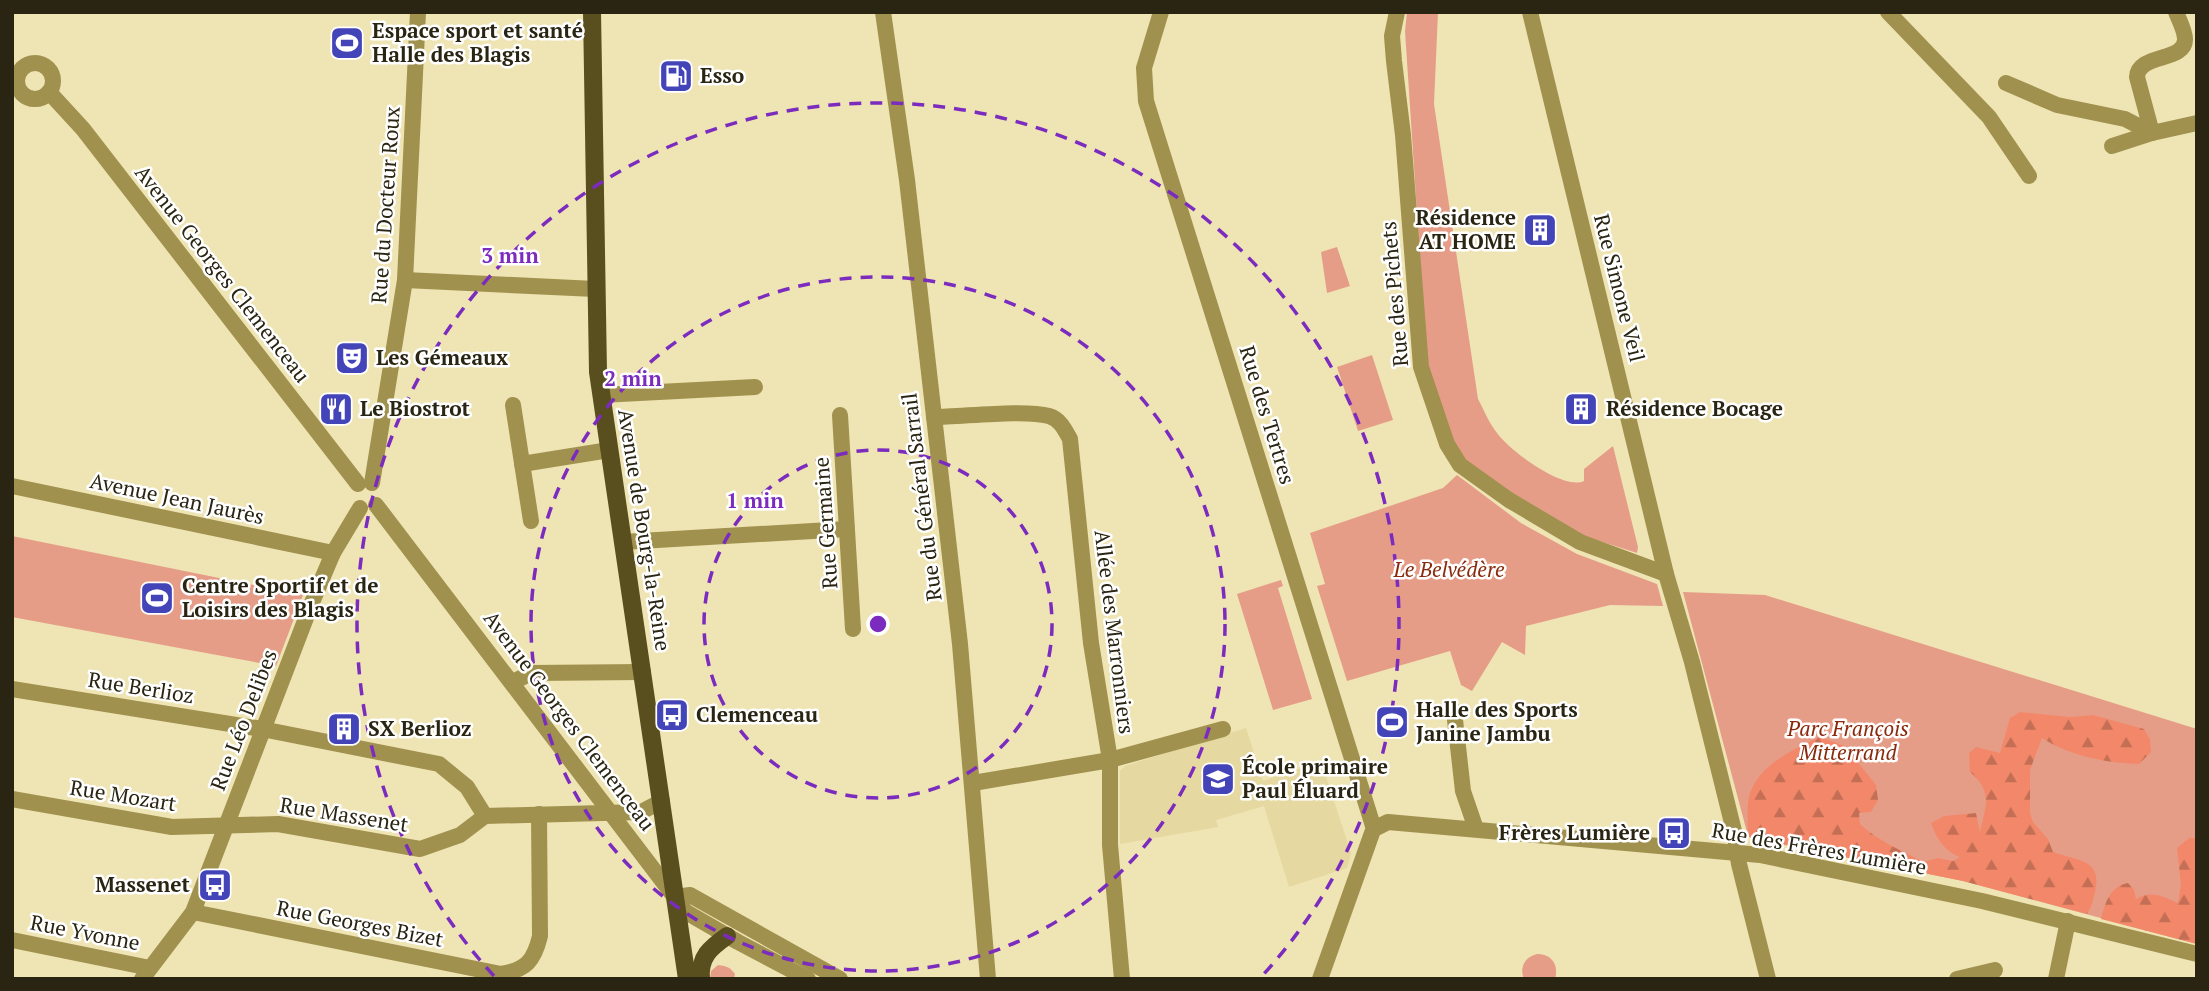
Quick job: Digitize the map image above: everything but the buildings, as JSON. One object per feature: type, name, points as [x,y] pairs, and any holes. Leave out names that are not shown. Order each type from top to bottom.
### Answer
[{"type":"main road","name":"Avenue de Bourg-la-Reine","points":[[592,12],[598,372],[687,979]]},
{"type":"main road","points":[[701,979],[700,968],[704,957],[727,936]]},
{"type":"street","name":"Rue du Docteur Roux","points":[[365,484],[405,280],[418,12]]},
{"type":"street","name":"Rue du Général Sarrail","points":[[883,12],[907,180],[934,417],[973,783],[988,979]]},
{"type":"street","name":"Rue des Tertres","points":[[1161,12],[1144,68],[1146,101],[1374,829]]},
{"type":"street","name":"Rue des Pichets","points":[[1397,12],[1392,36],[1403,135],[1421,367],[1447,444],[1460,465],[1510,500],[1580,542],[1666,574]]},
{"type":"street","name":"Rue Simone Veil","points":[[1530,12],[1666,574]]},
{"type":"street","points":[[1888,12],[1989,117],[2029,176]]},
{"type":"street","points":[[2152,133],[2137,77],[2138,70],[2142,65],[2175,53],[2182,47],[2185,39],[2176,12]]},
{"type":"street","points":[[17,62],[45,66],[52,75],[49,92],[39,99],[28,98],[23,94],[17,84],[17,62]]},
{"type":"street","points":[[2006,83],[2057,105],[2125,119],[2152,133]]},
{"type":"street","name":"Avenue Georges Clemenceau","points":[[49,92],[83,128],[365,484]]},
{"type":"street","points":[[2112,146],[2152,133],[2197,123]]},
{"type":"street","points":[[405,280],[595,289]]},
{"type":"street","points":[[601,395],[755,387]]},
{"type":"street","points":[[513,405],[531,521]]},
{"type":"street","name":"Allée des Marronniers","points":[[934,417],[1026,414],[1050,416],[1062,425],[1070,439],[1091,643],[1110,760],[1110,845],[1122,979]]},
{"type":"street","name":"Rue Germaine","points":[[840,415],[853,629]]},
{"type":"street","points":[[522,464],[609,450]]},
{"type":"street","points":[[365,484],[379,493],[368,506],[352,499],[353,491],[365,484]]},
{"type":"street","name":"Avenue Jean Jaurès","points":[[12,486],[332,553]]},
{"type":"street","name":"Avenue Georges Clemenceau","points":[[368,506],[513,682],[686,912],[808,979]]},
{"type":"street","name":"Rue Léo Delibes","points":[[146,973],[194,912],[262,729],[332,553],[368,506]]},
{"type":"street","points":[[623,542],[847,529]]},
{"type":"street","points":[[1666,574],[1692,662],[1768,979]]},
{"type":"street","points":[[513,682],[531,673],[643,672]]},
{"type":"street","name":"Rue Berlioz","points":[[12,689],[262,729],[439,764],[467,787],[485,816]]},
{"type":"street","points":[[1454,712],[1464,791],[1476,829]]},
{"type":"street","points":[[973,783],[1110,760],[1223,729]]},
{"type":"street","name":"Rue Mozart","points":[[12,799],[172,827],[227,825]]},
{"type":"street","points":[[485,816],[641,812],[662,800]]},
{"type":"street","name":"Rue Georges Bizet","points":[[194,912],[501,974],[518,971],[536,955],[540,936],[539,814]]},
{"type":"street","name":"Rue Massenet","points":[[227,825],[278,824],[420,849],[460,835],[485,816]]},
{"type":"street","name":"Rue des Frères Lumière","points":[[1374,829],[1388,822],[1737,852],[1982,901],[2197,954]]},
{"type":"street","points":[[1320,979],[1374,829]]},
{"type":"street","points":[[676,897],[691,895],[840,979]]},
{"type":"street","points":[[2056,979],[2068,921]]},
{"type":"street","name":"Rue Yvonne","points":[[12,940],[146,973]]},
{"type":"street","points":[[1957,979],[1995,970]]},
{"type":"shaded area","points":[[1246,728],[1263,781],[1321,761],[1351,853],[1347,868],[1289,887],[1264,806],[1216,820],[1218,827],[1120,844],[1120,771],[1125,766]]},
{"type":"green space","points":[[1407,12],[1438,12],[1434,104],[1478,399],[1503,440],[1537,467],[1563,480],[1575,483],[1584,481],[1584,469],[1613,446],[1638,547],[1637,553],[1584,536],[1502,488],[1467,464],[1447,430],[1427,364],[1405,31]]},
{"type":"green space","points":[[1337,247],[1350,286],[1327,293],[1321,252]]},
{"type":"green space","points":[[1372,355],[1393,420],[1358,431],[1337,367]]},
{"type":"green space","name":"Le Belvédère","points":[[1457,475],[1521,523],[1577,554],[1657,584],[1663,606],[1610,605],[1526,626],[1525,655],[1502,642],[1472,691],[1461,685],[1450,651],[1347,681],[1317,586],[1325,584],[1310,533],[1443,488]]},
{"type":"green space","name":"Centre Sportif et de Loisirs des Blagis","points":[[12,536],[303,595],[276,666],[12,617]]},
{"type":"green space","points":[[1281,580],[1283,586],[1278,588],[1312,699],[1273,710],[1237,594]]},
{"type":"green space","name":"Parc François Mitterrand","points":[[1683,592],[1765,595],[2197,729],[2197,944],[1963,881],[1748,836]]},
{"type":"green space","points":[[2020,712],[2070,717],[2093,715],[2144,729],[2150,739],[2151,752],[2139,764],[2089,757],[2064,750],[2042,738],[2030,770],[2030,813],[2033,822],[2048,839],[2053,852],[2086,863],[2095,873],[2095,892],[2087,914],[1963,881],[1748,836],[1748,802],[1757,779],[1775,761],[1820,737],[1845,746],[1876,785],[1878,800],[1871,812],[1859,813],[1860,824],[1882,840],[1923,862],[1938,858],[1953,861],[1960,857],[1942,844],[1931,823],[1944,816],[1976,813],[1980,832],[1986,799],[1982,786],[1970,772],[1969,753],[1976,747],[2000,753],[2010,718]]},
{"type":"green space","points":[[2189,838],[2197,838],[2197,944],[2101,919],[2113,891],[2128,883],[2134,890],[2136,899],[2152,894],[2178,903],[2181,885],[2177,848]]},
{"type":"green space","points":[[1537,954],[1547,956],[1553,961],[1555,979],[1524,979],[1524,963]]},
{"type":"green space","points":[[718,965],[731,970],[735,974],[734,979],[710,979],[711,971]]},
{"type":"place","name":"Espace sport et santé Halle des Blagis","points":[[347,43]]},
{"type":"place","name":"Esso","points":[[676,76]]},
{"type":"place","name":"Résidence AT HOME","points":[[1540,230]]},
{"type":"place","name":"Les Gémeaux","points":[[352,358]]},
{"type":"place","name":"Le Biostrot","points":[[336,409]]},
{"type":"place","name":"Résidence Bocage","points":[[1581,409]]},
{"type":"place","name":"Centre Sportif et de Loisirs des Blagis","points":[[157,598]]},
{"type":"place","name":"Clemenceau","points":[[672,715]]},
{"type":"place","name":"Halle des Sports Janine Jambu","points":[[1392,722]]},
{"type":"place","name":"SX Berlioz","points":[[344,729]]},
{"type":"place","name":"École primaire Paul Éluard","points":[[1218,779]]},
{"type":"place","name":"Frères Lumière","points":[[1674,833]]},
{"type":"place","name":"Massenet","points":[[215,885]]}]
